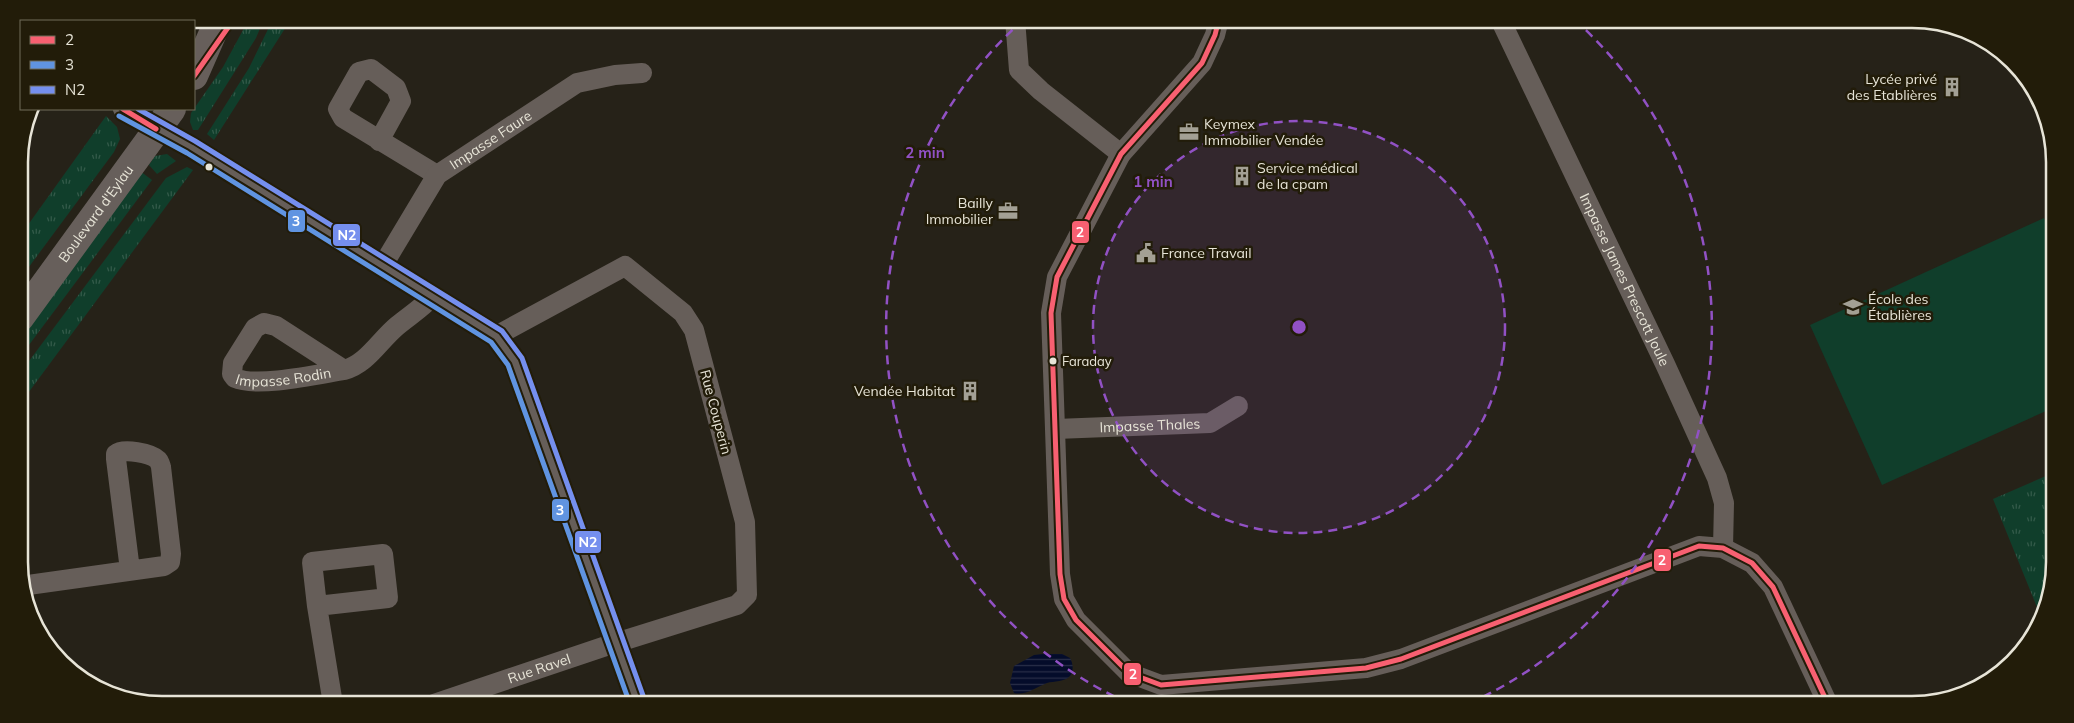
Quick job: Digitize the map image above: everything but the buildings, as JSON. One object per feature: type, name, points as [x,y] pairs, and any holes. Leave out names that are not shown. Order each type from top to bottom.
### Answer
[{"type":"main road","points":[[197,69],[215,28]]},
{"type":"main road","points":[[197,69],[229,28]]},
{"type":"main road","name":"Boulevard d'Eylau","points":[[28,307],[164,119]]},
{"type":"street","points":[[1016,28],[1018,70],[1041,91],[1121,154]]},
{"type":"street","points":[[1217,28],[1202,62],[1121,154],[1057,277],[1051,313],[1060,574],[1064,598],[1076,620],[1130,673],[1161,684],[1366,668],[1401,659],[1699,546],[1723,548],[1752,563],[1773,587],[1824,695]]},
{"type":"street","name":"Impasse James Prescott Joule","points":[[1504,28],[1665,364],[1717,478],[1724,503],[1723,548]]},
{"type":"street","name":"Impasse Faure","points":[[383,265],[437,175],[577,83],[615,75],[642,72]]},
{"type":"street","points":[[127,110],[164,119],[191,147],[496,336],[514,361],[635,696]]},
{"type":"street","points":[[380,141],[437,175]]},
{"type":"street","name":"Rue Couperin","points":[[496,336],[625,266],[683,314],[694,330],[745,522],[747,595],[737,605],[617,644]]},
{"type":"street","name":"Impasse Rodin","points":[[344,370],[276,326],[264,323],[255,328],[231,369],[235,378],[242,382],[288,380],[344,370],[363,361],[397,326],[414,315],[433,296]]},
{"type":"street","name":"Impasse Thales","points":[[1056,429],[1210,423],[1238,406]]},
{"type":"street","points":[[30,585],[164,566],[170,562],[171,554],[161,467],[158,460],[152,456],[126,450],[116,454],[116,459],[130,570]]},
{"type":"street","points":[[317,606],[332,696]]},
{"type":"street","name":"Rue Ravel","points":[[459,696],[617,644]]},
{"type":"green space","points":[[244,28],[260,28],[256,38],[198,130],[193,130],[190,122],[191,113],[195,110],[195,107],[223,67]]},
{"type":"green space","points":[[269,28],[285,28],[214,140],[207,134],[249,68]]},
{"type":"green space","points":[[106,116],[117,127],[120,139],[114,152],[28,268],[28,225]]},
{"type":"green space","points":[[167,154],[176,161],[157,174],[149,165],[155,156]]},
{"type":"green space","points":[[187,167],[193,170],[28,393],[28,362],[166,178]]},
{"type":"green space","points":[[140,171],[152,180],[28,346],[28,327]]},
{"type":"green space","points":[[2044,218],[2047,225],[2047,411],[1882,485],[1810,325]]},
{"type":"green space","points":[[2047,475],[2047,562],[2042,596],[2038,609],[1993,499]]},
{"type":"water","points":[[1062,654],[1070,658],[1073,667],[1070,676],[1027,692],[1014,693],[1010,683],[1014,666],[1034,655]]},
{"type":"transit line","name":"2","points":[[195,75],[228,28]]},
{"type":"transit line","name":"2","points":[[1217,28],[1202,63],[1121,154],[1057,277],[1051,313],[1060,574],[1064,599],[1076,620],[1129,673],[1161,685],[1366,668],[1401,659],[1699,546],[1723,548],[1752,563],[1773,587],[1824,695]]},
{"type":"transit line","name":"2","points":[[125,110],[156,129]]},
{"type":"transit line","name":"N2","points":[[140,110],[195,141],[502,331],[522,358],[643,696]]},
{"type":"transit line","name":"3","points":[[119,116],[187,153],[491,342],[508,365],[627,696]]},
{"type":"place","name":"Lycée privé des Etablières","points":[[1952,87]]},
{"type":"place","name":"Keymex Immobilier Vendée","points":[[1189,132]]},
{"type":"place","name":"Service médical de la cpam","points":[[1242,176]]},
{"type":"place","name":"Bailly Immobilier","points":[[1008,211]]},
{"type":"place","name":"France Travail","points":[[1146,253]]},
{"type":"place","name":"École des Établières","points":[[1853,307]]},
{"type":"place","name":"Faraday","points":[[1053,361]]},
{"type":"place","name":"Vendée Habitat","points":[[970,391]]}]
